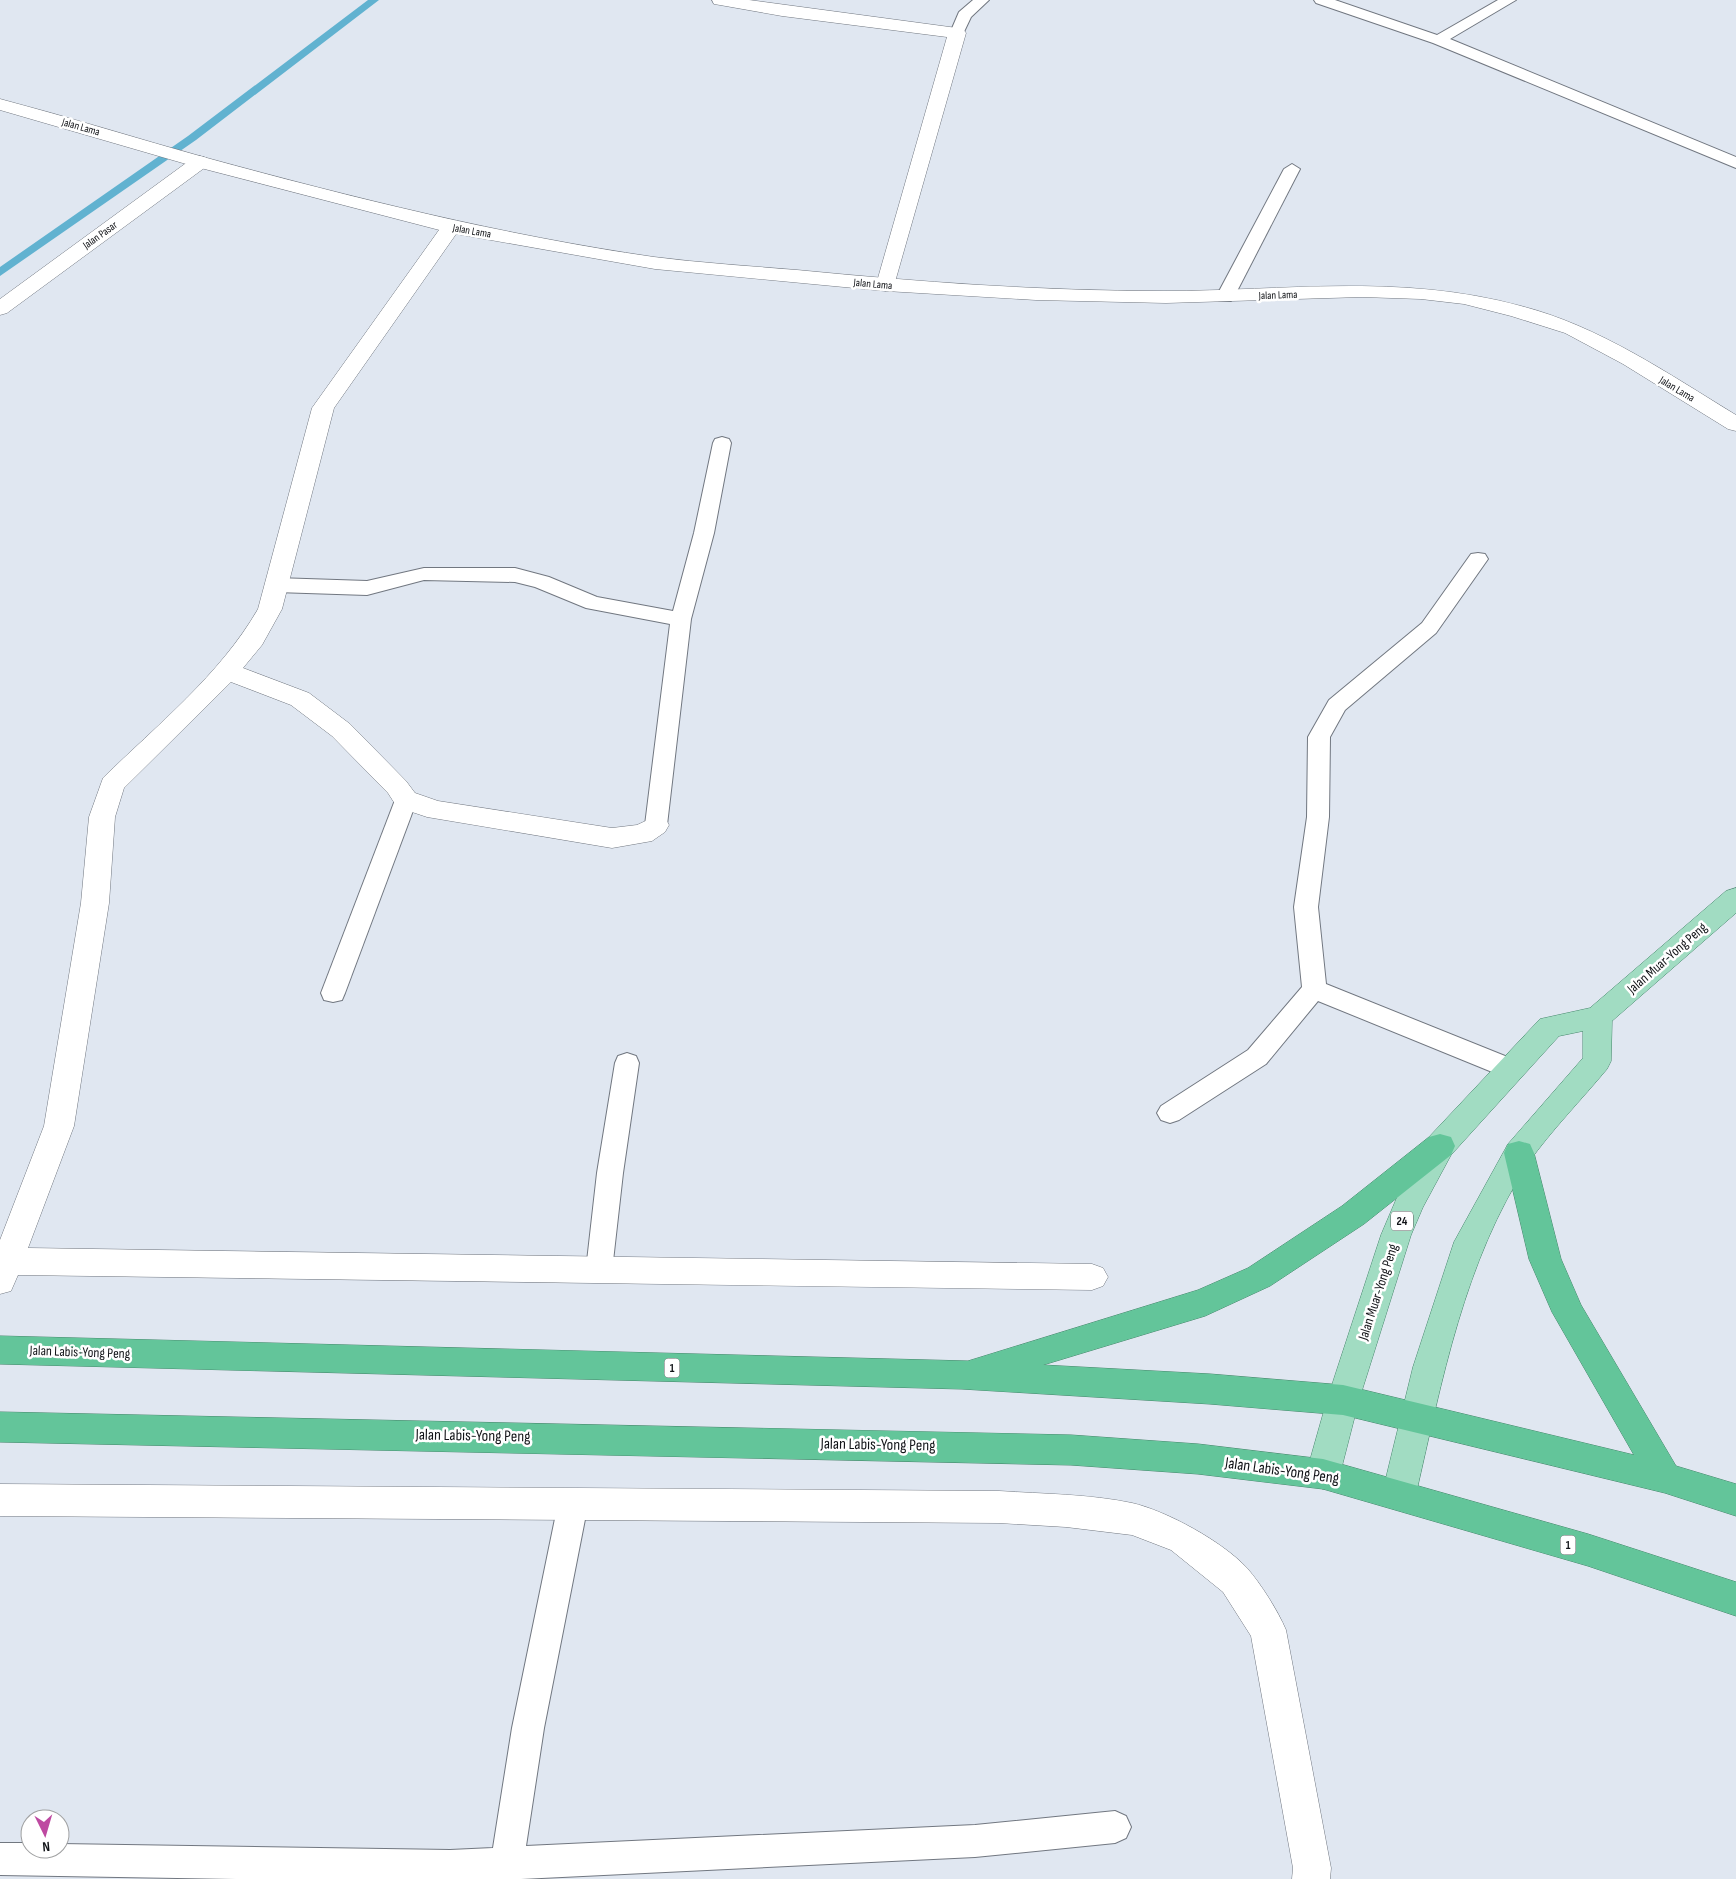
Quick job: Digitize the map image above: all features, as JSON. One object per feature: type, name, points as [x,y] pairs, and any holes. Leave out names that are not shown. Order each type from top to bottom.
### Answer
[{"type":"highway","points":[[962,1375],[1205,1302],[1259,1277],[1353,1215],[1440,1146]]},
{"type":"highway","points":[[1519,1153],[1545,1259],[1568,1312],[1665,1478]]},
{"type":"highway","name":"Jalan Labis-Yong Peng","points":[[0,1350],[962,1375],[1210,1388],[1343,1400],[1665,1478],[1736,1500]]},
{"type":"highway","name":"Jalan Labis-Yong Peng","points":[[0,1428],[1071,1450],[1198,1459],[1323,1474],[1399,1494],[1588,1550],[1736,1599]]},
{"type":"main road","name":"Jalan Muar-Yong Peng","points":[[1323,1474],[1343,1400],[1396,1235],[1409,1204],[1440,1146],[1550,1027],[1598,1018],[1736,898]]},
{"type":"main road","points":[[1399,1494],[1429,1367],[1469,1242],[1519,1153],[1597,1061],[1598,1018]]},
{"type":"street","points":[[720,0],[782,11],[957,33],[886,286]]},
{"type":"street","name":"Jalan Lama","points":[[0,104],[160,148],[190,159],[451,227],[655,263],[886,286],[1036,294],[1225,297],[1362,291],[1421,292],[1464,298],[1518,311],[1572,329],[1630,360],[1736,424]]},
{"type":"street","name":"Jalan Pasar","points":[[0,309],[190,159]]},
{"type":"street","points":[[451,227],[361,352],[324,408],[270,609],[253,639],[227,671],[112,784],[102,816],[95,903],[59,1126],[3,1268],[598,1270],[1092,1277]]},
{"type":"street","points":[[227,671],[300,699],[341,730],[397,788],[406,800],[436,810],[612,838],[643,834],[656,825]]},
{"type":"street","points":[[0,1500],[999,1507],[1066,1511],[1133,1519],[1183,1539],[1235,1580],[1268,1630],[1312,1868],[1311,1879]]},
{"type":"lane","points":[[957,33],[964,15],[982,0]]},
{"type":"lane","points":[[1321,0],[1438,40],[1736,163]]},
{"type":"lane","points":[[1438,40],[1509,0]]},
{"type":"lane","points":[[1225,297],[1292,169]]},
{"type":"lane","points":[[656,825],[681,619],[704,533],[722,443]]},
{"type":"lane","points":[[1170,1113],[1257,1057],[1314,989],[1306,907],[1318,817],[1319,737],[1337,706],[1430,628],[1478,559]]},
{"type":"lane","points":[[276,585],[368,588],[424,574],[515,575],[542,582],[593,603],[681,619]]},
{"type":"lane","points":[[333,993],[406,800]]},
{"type":"lane","points":[[1314,989],[1511,1069]]},
{"type":"lane","points":[[598,1270],[610,1173],[627,1063]]},
{"type":"lane","points":[[505,1871],[528,1728],[573,1504]]},
{"type":"lane","points":[[0,1859],[450,1866],[505,1871],[975,1841],[1115,1827]]},
{"type":"waterway","points":[[0,272],[192,138],[374,0]]}]
